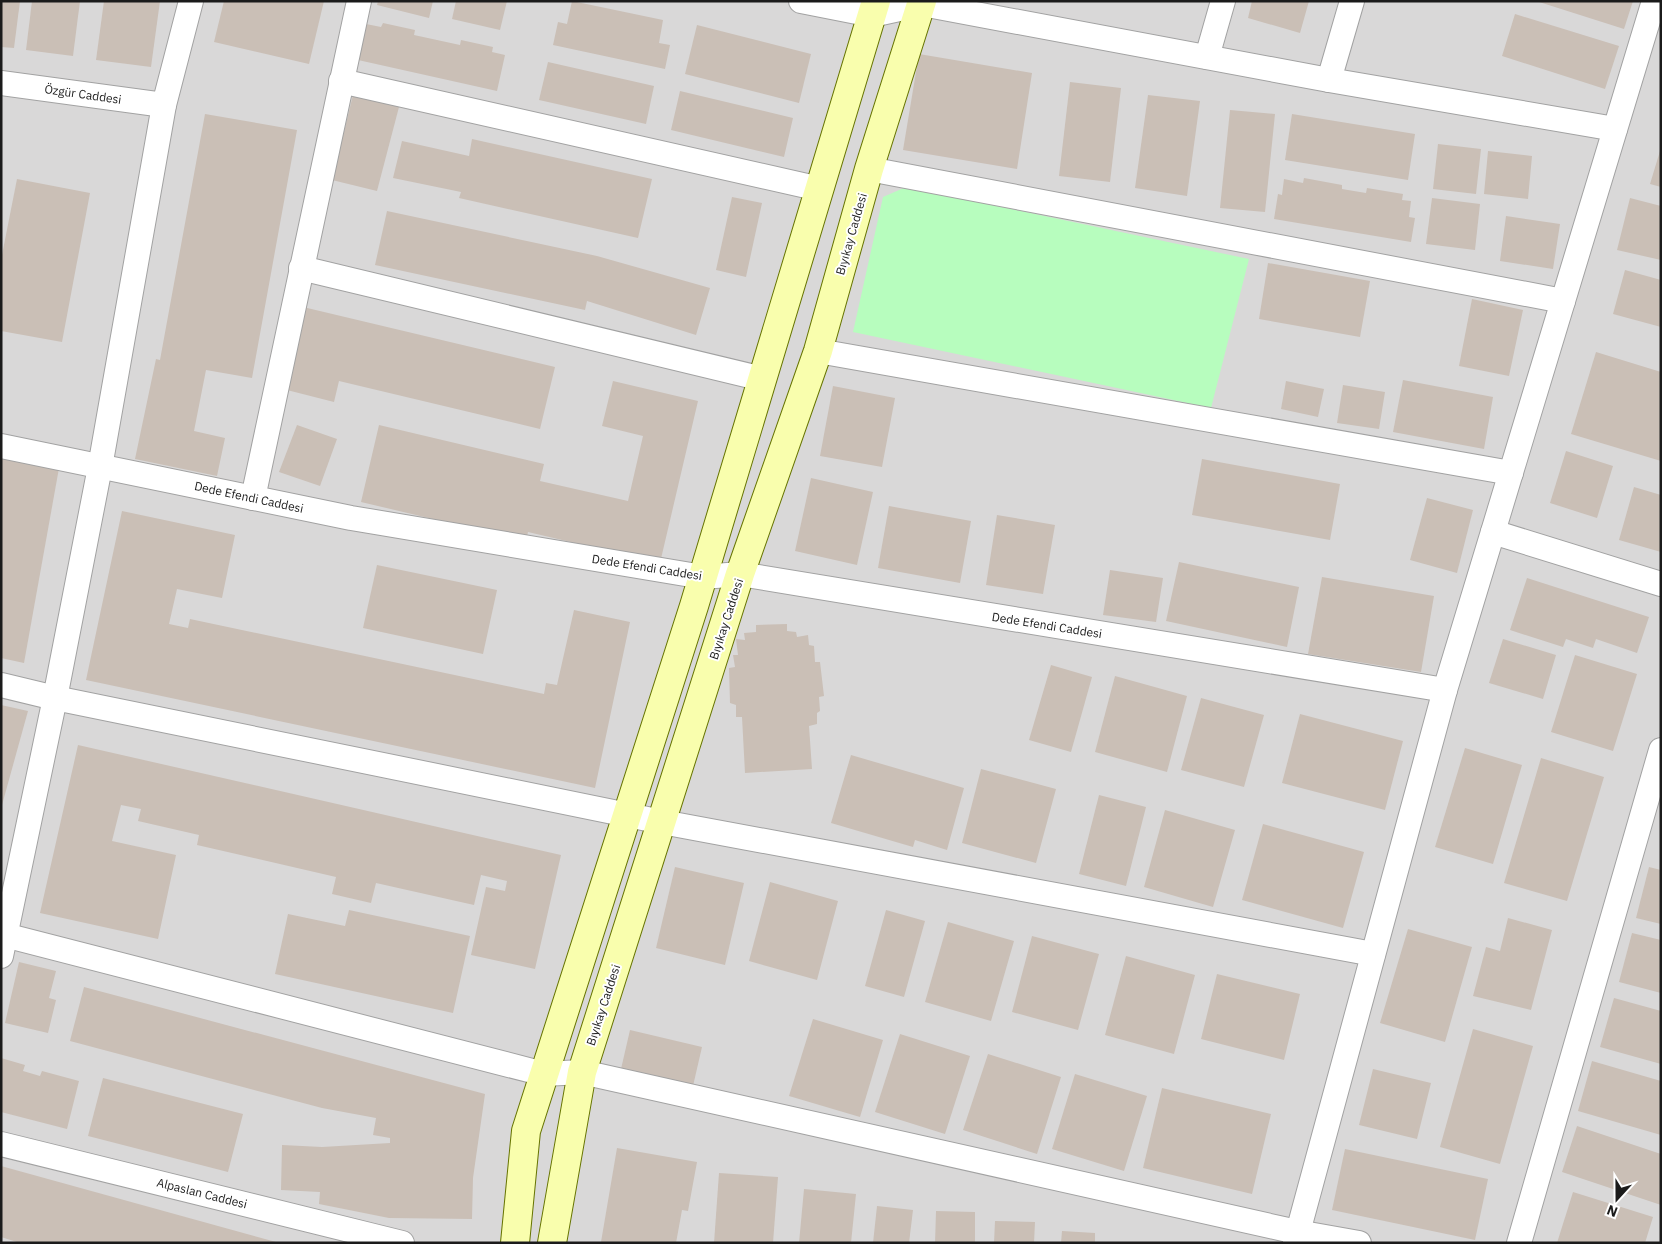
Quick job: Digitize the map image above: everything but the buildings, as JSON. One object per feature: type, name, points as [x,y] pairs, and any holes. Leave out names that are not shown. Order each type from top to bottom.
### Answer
[{"type":"street","points":[[191,1],[164,105],[100,466],[55,698],[3,942],[544,1074],[582,1072],[1296,1237],[1359,1243]]},
{"type":"street","points":[[253,498],[359,1]]},
{"type":"street","points":[[801,1],[874,8],[922,3],[1329,80],[1615,129]]},
{"type":"street","points":[[1207,57],[1223,1]]},
{"type":"street","points":[[1329,80],[1352,1]]},
{"type":"street","points":[[1296,1237],[1445,690],[1615,129],[1654,27],[1654,1]]},
{"type":"street","name":"Bıyıkay Caddesi","points":[[552,1243],[582,1072],[740,574],[818,351],[869,169],[922,3]]},
{"type":"street","points":[[515,1243],[526,1131],[703,578],[874,8]]},
{"type":"street","points":[[341,81],[820,188]]},
{"type":"street","name":"Özgür Caddesi","points":[[1,83],[164,105]]},
{"type":"street","points":[[869,169],[1563,301]]},
{"type":"street","points":[[301,268],[762,379]]},
{"type":"street","points":[[818,351],[1511,473]]},
{"type":"street","name":"Dede Efendi Caddesi","points":[[1,446],[351,518],[703,578],[740,574],[1445,690]]},
{"type":"street","points":[[1493,532],[1661,584]]},
{"type":"street","points":[[1,684],[55,698],[662,822],[1373,954]]},
{"type":"street","points":[[1519,1243],[1661,750]]},
{"type":"street","name":"Alpaslan Caddesi","points":[[1,1144],[402,1243]]},
{"type":"shaded area","points":[[1,1],[1661,1],[1661,1243],[1,1243]]},
{"type":"green space","points":[[906,187],[1249,259],[1211,408],[853,332],[883,197]]}]
